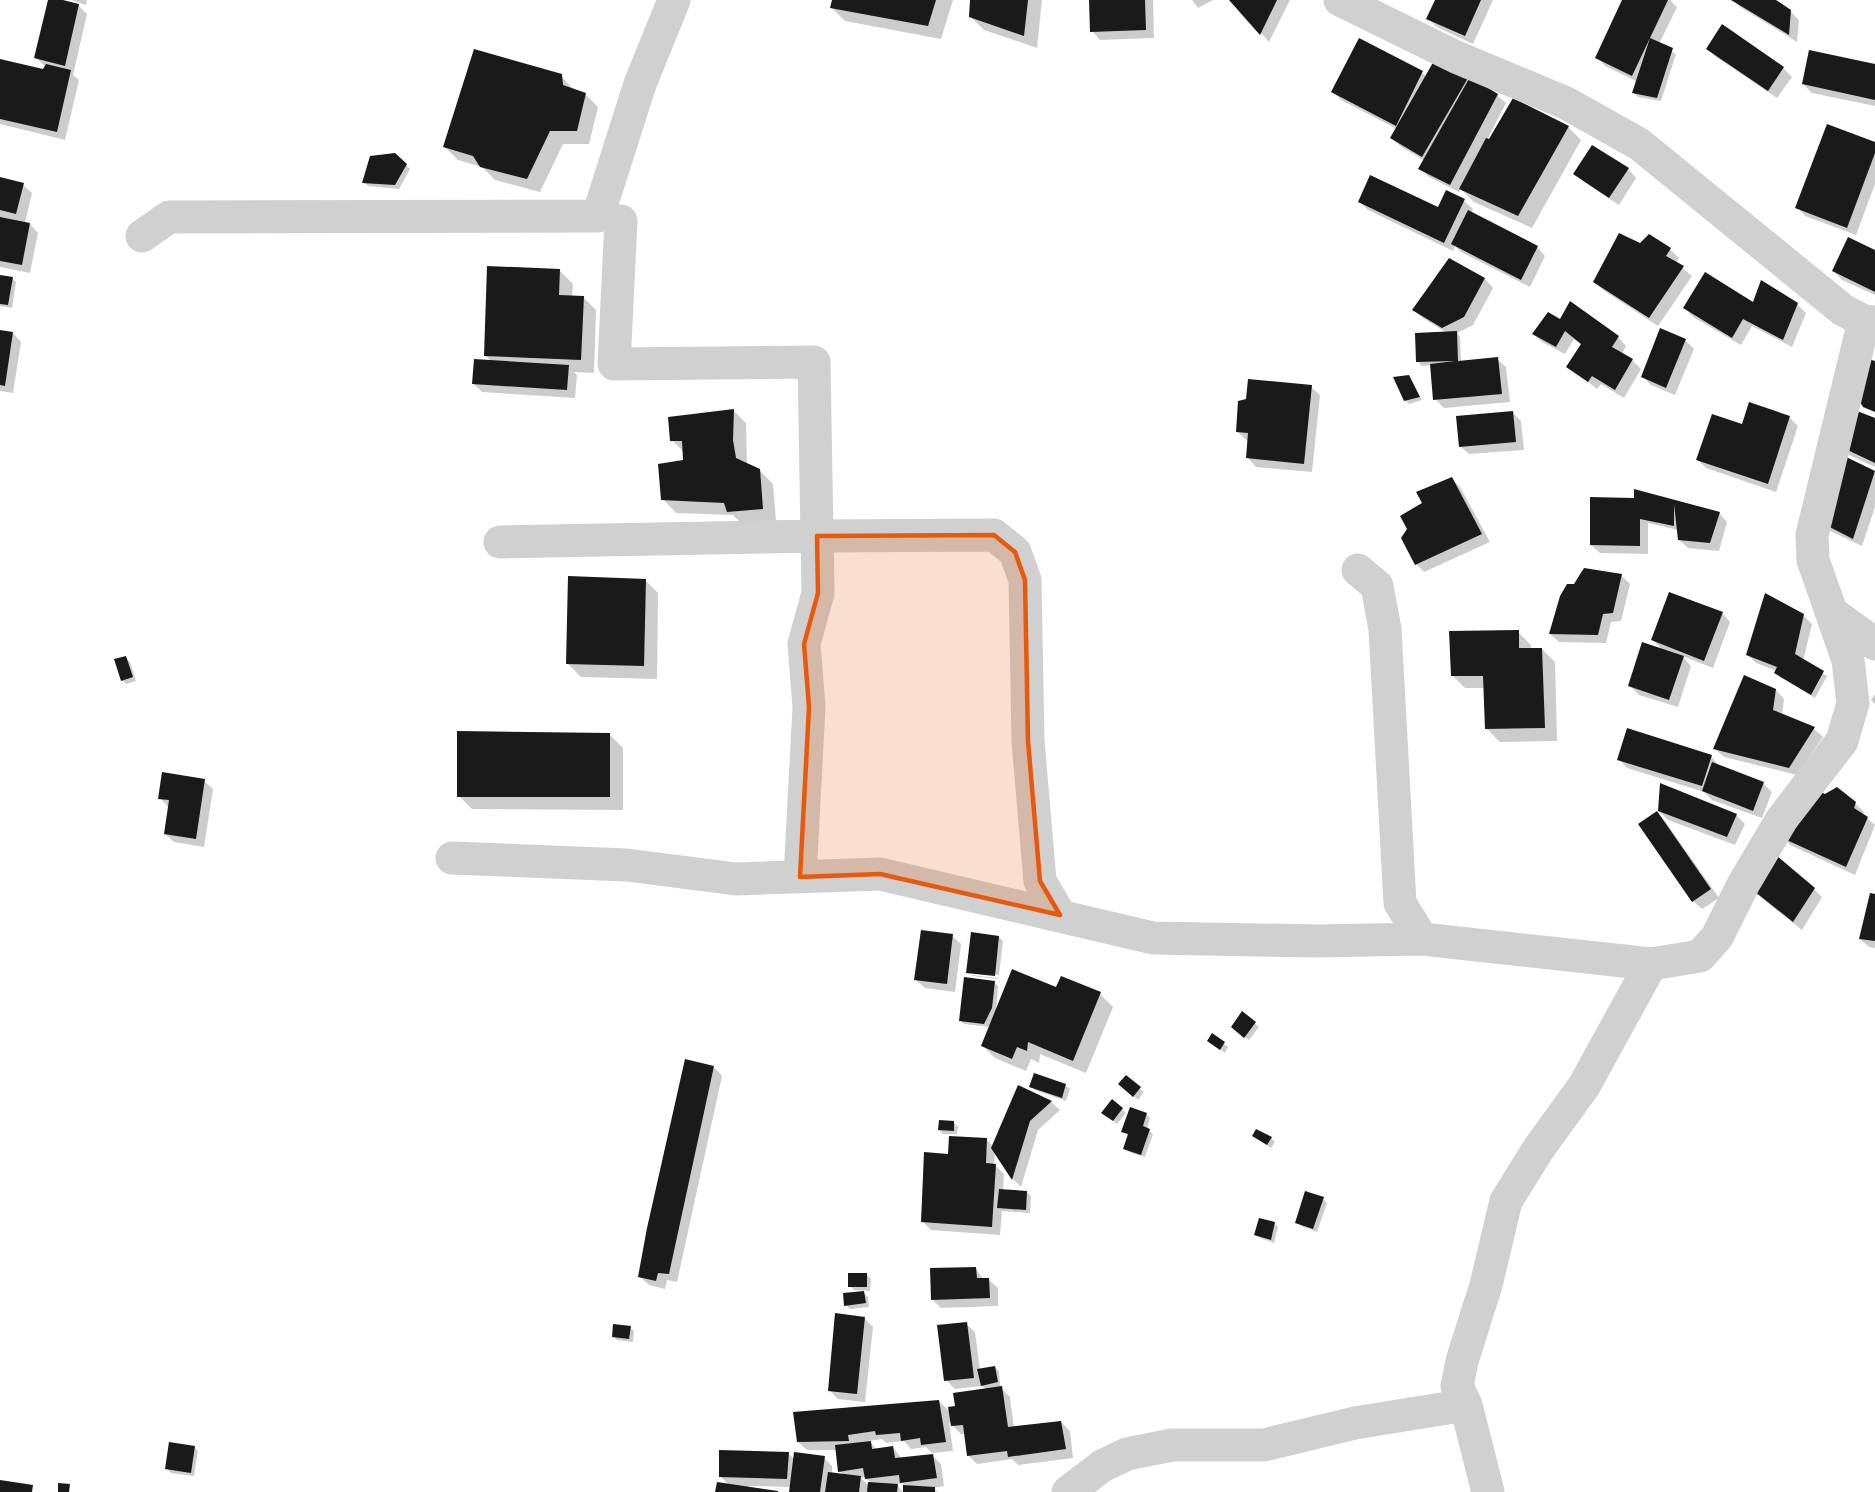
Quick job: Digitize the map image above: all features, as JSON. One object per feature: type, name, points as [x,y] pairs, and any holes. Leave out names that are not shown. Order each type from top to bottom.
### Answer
[{"type":"street","points":[[142,236],[169,217],[598,216],[640,84],[674,0]]},
{"type":"street","points":[[452,858],[627,866],[736,879],[880,874],[1153,938],[1318,941],[1422,939],[1651,964],[1700,956],[1717,937],[1744,883],[1782,819],[1842,741],[1853,703],[1848,660],[1813,560],[1812,535],[1869,321],[1843,310],[1639,144],[1566,103],[1456,57],[1340,0]]},
{"type":"street","points":[[621,221],[614,364],[814,362],[818,593],[804,644],[810,707],[800,877]]},
{"type":"street","points":[[500,542],[994,535],[1015,552],[1025,580],[1028,741],[1040,880],[1060,915]]},
{"type":"street","points":[[1358,570],[1377,586],[1385,629],[1400,903],[1422,939]]},
{"type":"street","points":[[1831,612],[1875,644]]},
{"type":"street","points":[[1488,1492],[1466,1405],[1457,1386],[1462,1362],[1486,1286],[1506,1202],[1539,1148],[1584,1086],[1651,964]]},
{"type":"street","points":[[1068,1492],[1102,1466],[1127,1454],[1172,1445],[1264,1445],[1355,1423],[1466,1405]]},
{"type":"highlighted area","points":[[994,535],[1015,552],[1025,580],[1028,741],[1040,881],[1060,915],[880,874],[800,877],[809,707],[804,644],[818,593],[817,536]]},
{"type":"building","points":[[48,0],[63,0],[79,4],[65,66],[34,58]]},
{"type":"building","points":[[832,0],[936,0],[928,26],[830,8]]},
{"type":"building","points":[[970,0],[1028,0],[1024,36],[969,17]]},
{"type":"building","points":[[1089,0],[1145,0],[1146,30],[1090,32]]},
{"type":"building","points":[[1229,0],[1277,0],[1260,35]]},
{"type":"building","points":[[1435,0],[1481,0],[1465,36],[1426,19]]},
{"type":"building","points":[[1622,0],[1668,0],[1632,76],[1595,58]]},
{"type":"building","points":[[1731,0],[1776,0],[1791,10],[1789,35]]},
{"type":"building","points":[[1722,24],[1784,67],[1768,91],[1706,49]]},
{"type":"building","points":[[1359,38],[1423,71],[1396,126],[1331,92]]},
{"type":"building","points":[[1650,38],[1673,48],[1657,98],[1632,93]]},
{"type":"building","points":[[474,49],[562,74],[563,85],[586,93],[577,131],[550,131],[527,179],[480,167],[473,156],[443,147]]},
{"type":"building","points":[[1809,50],[1875,64],[1875,100],[1802,84]]},
{"type":"building","points":[[0,59],[43,69],[46,64],[71,70],[57,132],[0,119]]},
{"type":"building","points":[[1435,59],[1468,78],[1422,157],[1390,138]]},
{"type":"building","points":[[1470,77],[1498,94],[1450,185],[1418,169]]},
{"type":"building","points":[[1513,98],[1569,126],[1518,216],[1459,189],[1486,138],[1489,139]]},
{"type":"building","points":[[1827,124],[1875,142],[1875,153],[1847,228],[1795,208]]},
{"type":"building","points":[[1592,145],[1629,168],[1609,198],[1573,174]]},
{"type":"building","points":[[395,153],[407,164],[395,185],[362,183],[370,156]]},
{"type":"building","points":[[1370,175],[1438,207],[1446,190],[1465,199],[1444,243],[1358,202]]},
{"type":"building","points":[[0,177],[24,183],[16,214],[0,210]]},
{"type":"building","points":[[1468,210],[1538,246],[1521,280],[1451,244]]},
{"type":"building","points":[[0,217],[30,223],[22,265],[0,261]]},
{"type":"building","points":[[1619,233],[1640,243],[1649,234],[1671,248],[1666,256],[1684,266],[1649,318],[1593,282]]},
{"type":"building","points":[[1848,237],[1875,250],[1875,292],[1832,271]]},
{"type":"building","points":[[1449,258],[1485,278],[1464,317],[1442,328],[1412,310]]},
{"type":"building","points":[[487,266],[560,269],[559,295],[584,296],[581,360],[484,356]]},
{"type":"building","points":[[1705,272],[1753,302],[1761,280],[1798,303],[1783,340],[1743,319],[1732,338],[1683,308]]},
{"type":"building","points":[[0,275],[13,277],[8,305],[0,304]]},
{"type":"building","points":[[1570,301],[1619,336],[1612,347],[1633,359],[1615,390],[1592,376],[1588,382],[1566,367],[1581,344],[1565,331],[1556,347],[1532,334],[1548,312],[1560,319]]},
{"type":"building","points":[[1660,328],[1686,339],[1666,388],[1641,377]]},
{"type":"building","points":[[0,330],[13,332],[5,386],[0,385]]},
{"type":"building","points":[[1457,331],[1458,361],[1498,357],[1502,394],[1433,400],[1430,364],[1455,361],[1416,362],[1415,333]]},
{"type":"building","points":[[1865,358],[1875,361],[1875,412],[1863,407],[1857,397]]},
{"type":"building","points":[[474,359],[569,365],[567,390],[472,384]]},
{"type":"building","points":[[1409,375],[1420,397],[1404,401],[1393,377]]},
{"type":"building","points":[[1248,379],[1312,385],[1304,464],[1246,458],[1248,433],[1236,432],[1238,401],[1246,399]]},
{"type":"building","points":[[1749,402],[1790,416],[1768,484],[1696,460],[1712,414],[1742,424]]},
{"type":"building","points":[[734,409],[733,440],[736,458],[760,469],[763,509],[727,512],[724,503],[661,500],[658,464],[683,460],[682,441],[670,441],[668,417]]},
{"type":"building","points":[[1852,409],[1875,418],[1875,463],[1839,446]]},
{"type":"building","points":[[1513,411],[1516,442],[1459,447],[1456,416]]},
{"type":"building","points":[[1838,453],[1875,471],[1853,539],[1816,520]]},
{"type":"building","points":[[1452,477],[1482,534],[1415,565],[1401,538],[1407,529],[1400,516],[1422,503],[1416,492]]},
{"type":"building","points":[[1634,489],[1720,512],[1710,543],[1678,540],[1674,504],[1674,526],[1640,519],[1640,546],[1590,545],[1590,497],[1634,498]]},
{"type":"building","points":[[1584,568],[1622,574],[1613,613],[1603,614],[1598,635],[1549,634],[1560,596],[1567,584],[1574,584]]},
{"type":"building","points":[[568,576],[646,579],[644,666],[566,664]]},
{"type":"building","points":[[1669,592],[1723,612],[1704,661],[1651,640]]},
{"type":"building","points":[[1765,593],[1804,614],[1795,654],[1824,671],[1811,695],[1774,673],[1777,667],[1746,655]]},
{"type":"building","points":[[1519,630],[1519,648],[1542,648],[1545,728],[1485,729],[1483,676],[1451,676],[1449,631]]},
{"type":"building","points":[[1642,642],[1684,656],[1669,700],[1628,686]]},
{"type":"building","points":[[126,656],[133,677],[121,681],[114,659]]},
{"type":"building","points":[[1744,675],[1776,689],[1773,710],[1815,727],[1789,768],[1713,749]]},
{"type":"building","points":[[1627,728],[1712,755],[1702,786],[1617,760]]},
{"type":"building","points":[[457,731],[610,733],[610,797],[457,797]]},
{"type":"building","points":[[1712,762],[1764,782],[1753,811],[1702,791]]},
{"type":"building","points":[[162,772],[205,779],[196,839],[164,834],[169,800],[158,799]]},
{"type":"building","points":[[1660,783],[1737,814],[1727,837],[1658,811]]},
{"type":"building","points":[[1812,787],[1825,794],[1837,787],[1856,802],[1854,808],[1868,817],[1846,867],[1780,837]]},
{"type":"building","points":[[1657,811],[1711,889],[1692,902],[1638,824]]},
{"type":"building","points":[[1770,850],[1815,888],[1793,922],[1744,883]]},
{"type":"building","points":[[1870,893],[1875,894],[1875,941],[1859,939]]},
{"type":"building","points":[[921,930],[953,934],[947,984],[914,980]]},
{"type":"building","points":[[971,932],[999,936],[995,976],[966,973]]},
{"type":"building","points":[[1012,969],[1056,987],[1061,976],[1101,992],[1073,1061],[1028,1042],[1027,1051],[1017,1047],[1012,1059],[981,1046]]},
{"type":"building","points":[[964,977],[995,981],[992,1008],[984,1024],[959,1021]]},
{"type":"building","points":[[1242,1011],[1256,1022],[1244,1038],[1231,1027]]},
{"type":"building","points":[[1212,1033],[1225,1042],[1220,1050],[1207,1041]]},
{"type":"building","points":[[685,1059],[714,1066],[669,1274],[658,1273],[656,1281],[638,1277]]},
{"type":"building","points":[[1034,1073],[1066,1084],[1062,1098],[1029,1087]]},
{"type":"building","points":[[1126,1075],[1141,1087],[1133,1097],[1118,1084]]},
{"type":"building","points":[[1018,1085],[1052,1101],[1030,1121],[1012,1180],[991,1148]]},
{"type":"building","points":[[1112,1099],[1123,1108],[1113,1121],[1101,1113]]},
{"type":"building","points":[[1130,1107],[1147,1113],[1143,1126],[1150,1129],[1141,1155],[1123,1149],[1128,1134],[1121,1132]]},
{"type":"building","points":[[939,1120],[954,1121],[954,1131],[938,1130]]},
{"type":"building","points":[[1256,1129],[1272,1137],[1267,1145],[1252,1136]]},
{"type":"building","points":[[949,1136],[987,1138],[986,1163],[996,1164],[992,1227],[921,1222],[924,1152],[948,1154]]},
{"type":"building","points":[[999,1189],[1027,1191],[1026,1210],[997,1208]]},
{"type":"building","points":[[1305,1191],[1324,1197],[1313,1229],[1295,1223]]},
{"type":"building","points":[[1259,1218],[1275,1222],[1271,1240],[1254,1235]]},
{"type":"building","points":[[976,1267],[977,1278],[989,1278],[990,1298],[931,1300],[930,1268]]},
{"type":"building","points":[[848,1273],[867,1273],[867,1287],[848,1287]]},
{"type":"building","points":[[864,1291],[866,1303],[844,1306],[843,1293]]},
{"type":"building","points":[[835,1313],[865,1317],[857,1394],[828,1391]]},
{"type":"building","points":[[967,1322],[974,1378],[944,1381],[937,1325]]},
{"type":"building","points":[[613,1324],[631,1326],[629,1339],[612,1337]]},
{"type":"building","points":[[995,1366],[998,1382],[981,1386],[977,1369]]},
{"type":"building","points":[[1002,1386],[1008,1427],[1061,1421],[1066,1449],[1008,1457],[1007,1451],[967,1456],[963,1425],[951,1426],[948,1407],[955,1406],[953,1393]]},
{"type":"building","points":[[939,1400],[946,1442],[921,1445],[920,1438],[901,1441],[900,1433],[876,1435],[875,1431],[848,1435],[849,1441],[797,1442],[793,1412]]},
{"type":"building","points":[[871,1441],[872,1449],[893,1446],[895,1458],[933,1454],[937,1478],[900,1483],[899,1475],[865,1479],[863,1468],[838,1472],[835,1445]]},
{"type":"building","points":[[169,1442],[195,1446],[191,1473],[165,1469]]},
{"type":"building","points":[[719,1450],[789,1452],[787,1479],[719,1477]]},
{"type":"building","points":[[794,1452],[825,1456],[820,1492],[789,1492]]},
{"type":"building","points":[[828,1472],[861,1476],[859,1492],[825,1492]]},
{"type":"building","points":[[0,1480],[33,1485],[32,1492],[0,1492]]},
{"type":"building","points":[[717,1482],[778,1491],[778,1492],[715,1492]]},
{"type":"building","points":[[868,1482],[898,1484],[897,1492],[867,1492]]},
{"type":"building","points":[[58,1483],[70,1484],[69,1492],[58,1492]]},
{"type":"building","points":[[903,1485],[935,1487],[935,1492],[903,1492]]}]
